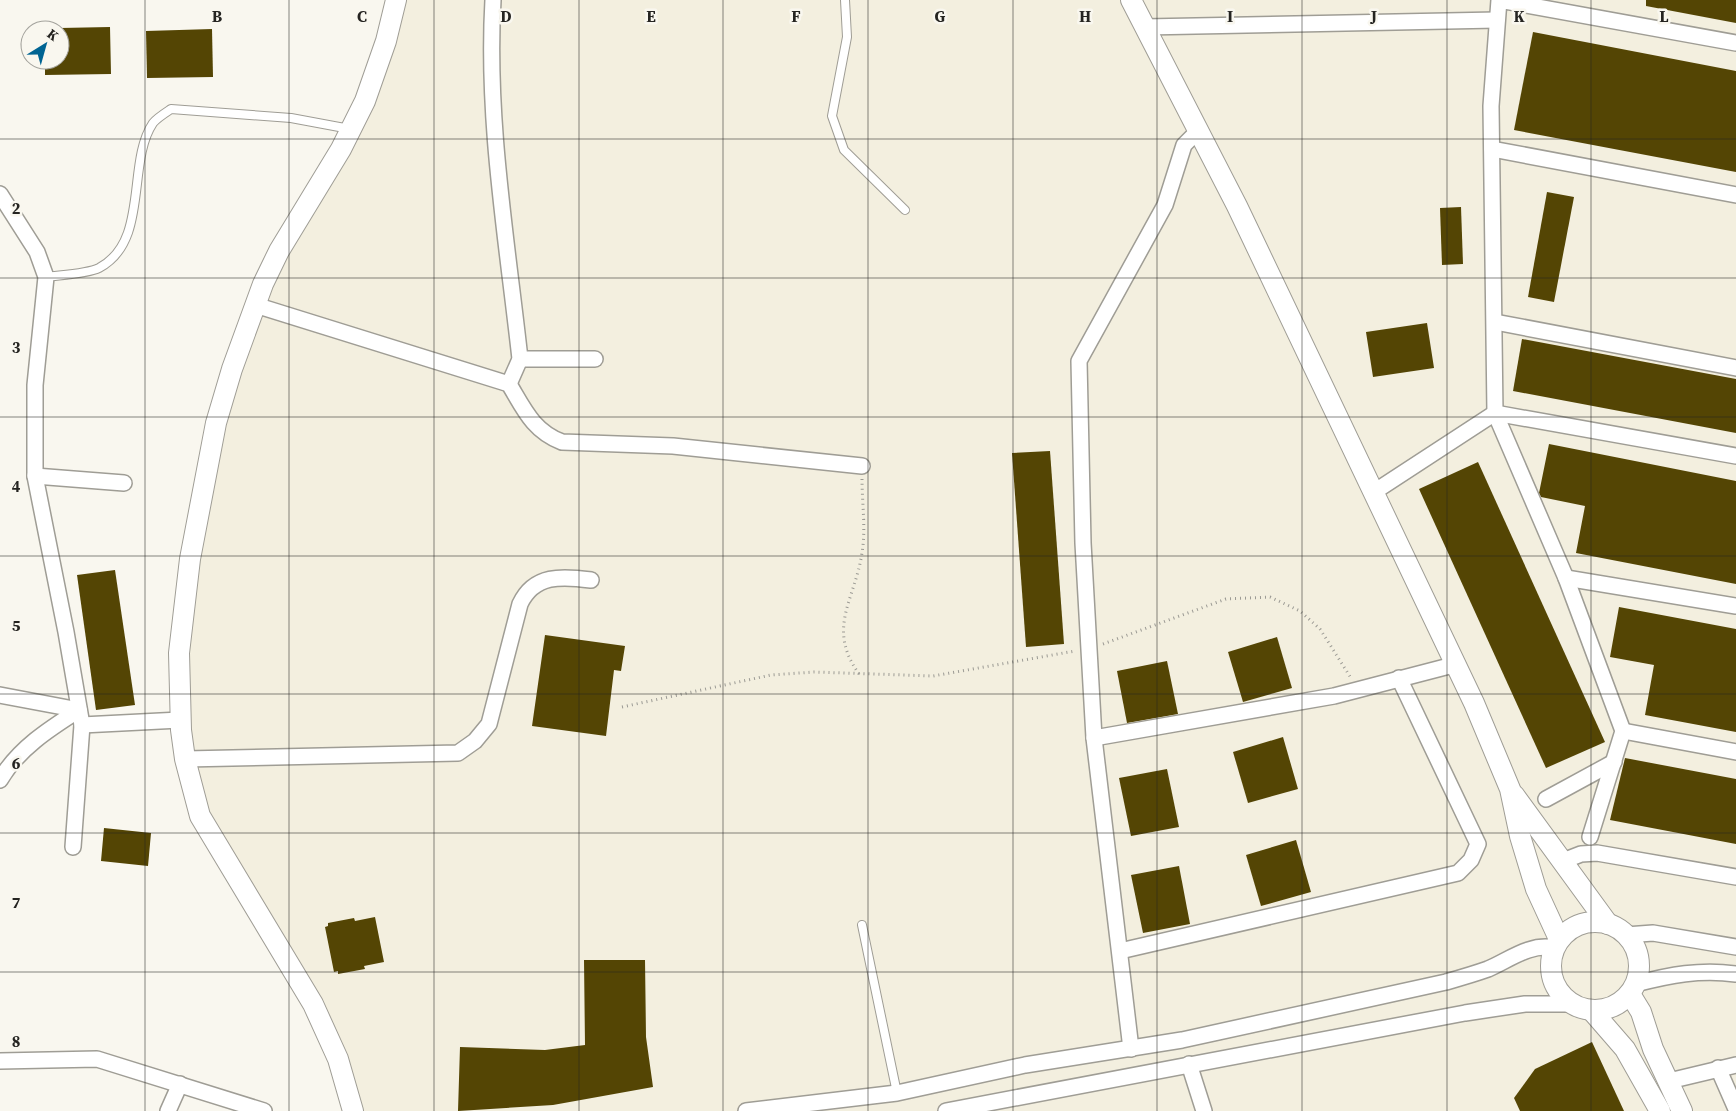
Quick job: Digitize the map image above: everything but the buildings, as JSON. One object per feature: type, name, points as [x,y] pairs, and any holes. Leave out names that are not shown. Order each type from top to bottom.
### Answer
[{"type":"street","points":[[353,1111],[338,1059],[313,1004],[200,816],[185,759],[180,720],[179,653],[190,559],[219,414],[232,369],[255,304],[294,224],[328,172],[352,129],[378,66],[396,0]]},
{"type":"street","points":[[493,0],[491,54],[494,123],[520,359],[509,384]]},
{"type":"street","points":[[1131,0],[1237,206],[1344,434],[1374,492],[1456,664],[1510,789],[1520,836],[1536,888],[1557,944]]},
{"type":"street","points":[[1590,837],[1623,731],[1566,578],[1495,413],[1496,322],[1492,106],[1499,0],[1736,43]]},
{"type":"street","points":[[1145,27],[1497,20]]},
{"type":"street","points":[[1130,1049],[1094,738],[1083,543],[1079,360],[1165,205],[1184,145],[1198,131]]},
{"type":"street","points":[[1492,149],[1736,195]]},
{"type":"street","points":[[0,194],[37,252],[46,277],[35,385],[36,476],[80,718],[73,847]]},
{"type":"street","points":[[255,304],[509,384],[532,423],[544,434],[562,442],[572,444],[674,446],[862,466]]},
{"type":"street","points":[[1496,322],[1736,368]]},
{"type":"street","points":[[520,359],[595,359]]},
{"type":"street","points":[[1374,492],[1495,413],[1736,456]]},
{"type":"street","points":[[36,476],[124,483]]},
{"type":"street","points":[[185,759],[458,753],[475,741],[488,724],[520,604],[528,590],[542,580],[551,578],[591,580]]},
{"type":"street","points":[[1566,578],[1736,606]]},
{"type":"street","points":[[1094,738],[1334,696],[1456,664]]},
{"type":"street","points":[[1120,951],[1458,873],[1465,867],[1478,844],[1399,678]]},
{"type":"street","points":[[0,695],[80,718],[180,720]]},
{"type":"street","points":[[0,780],[10,765],[30,745],[80,718]]},
{"type":"street","points":[[1623,731],[1736,752]]},
{"type":"street","points":[[1546,800],[1614,762]]},
{"type":"street","points":[[1510,789],[1608,924],[1626,935],[1637,953],[1639,969],[1633,989],[1653,1048],[1682,1111]]},
{"type":"street","points":[[1563,861],[1581,854],[1597,853],[1736,877]]},
{"type":"street","points":[[1572,1004],[1557,990],[1552,980],[1550,964],[1557,944],[1576,926],[1586,923],[1608,924]]},
{"type":"street","points":[[1626,935],[1653,933],[1736,947]]},
{"type":"street","points":[[746,1111],[897,1092],[1025,1065],[1130,1049],[1446,982],[1489,969],[1532,948],[1557,944]]},
{"type":"street","points":[[1592,1011],[1613,1007],[1633,989],[1683,973],[1718,972],[1736,974]]},
{"type":"street","points":[[946,1111],[1465,1013],[1525,1004],[1572,1004],[1592,1011],[1625,1049],[1660,1111]]},
{"type":"street","points":[[0,1061],[98,1059],[264,1111]]},
{"type":"street","points":[[1189,1064],[1204,1111]]},
{"type":"street","points":[[1669,1081],[1736,1065]]},
{"type":"street","points":[[1718,1068],[1736,1109]]},
{"type":"street","points":[[168,1111],[180,1084]]},
{"type":"lane","points":[[845,0],[847,37],[832,116],[844,150],[905,210]]},
{"type":"lane","points":[[46,277],[97,269],[118,254],[136,204],[141,148],[153,122],[171,109],[291,118],[352,129]]},
{"type":"lane","points":[[862,925],[897,1092]]},
{"type":"path","points":[[859,674],[847,654],[842,631],[845,612],[852,593],[862,552],[862,466]]},
{"type":"path","points":[[622,707],[771,675],[814,672],[934,676],[1089,648],[1226,598],[1270,597],[1300,611],[1320,629],[1357,690]]},
{"type":"shaded area","points":[[394,0],[1736,0],[1736,1111],[353,1111],[351,1101],[191,782],[179,681],[231,369],[330,167]]}]
